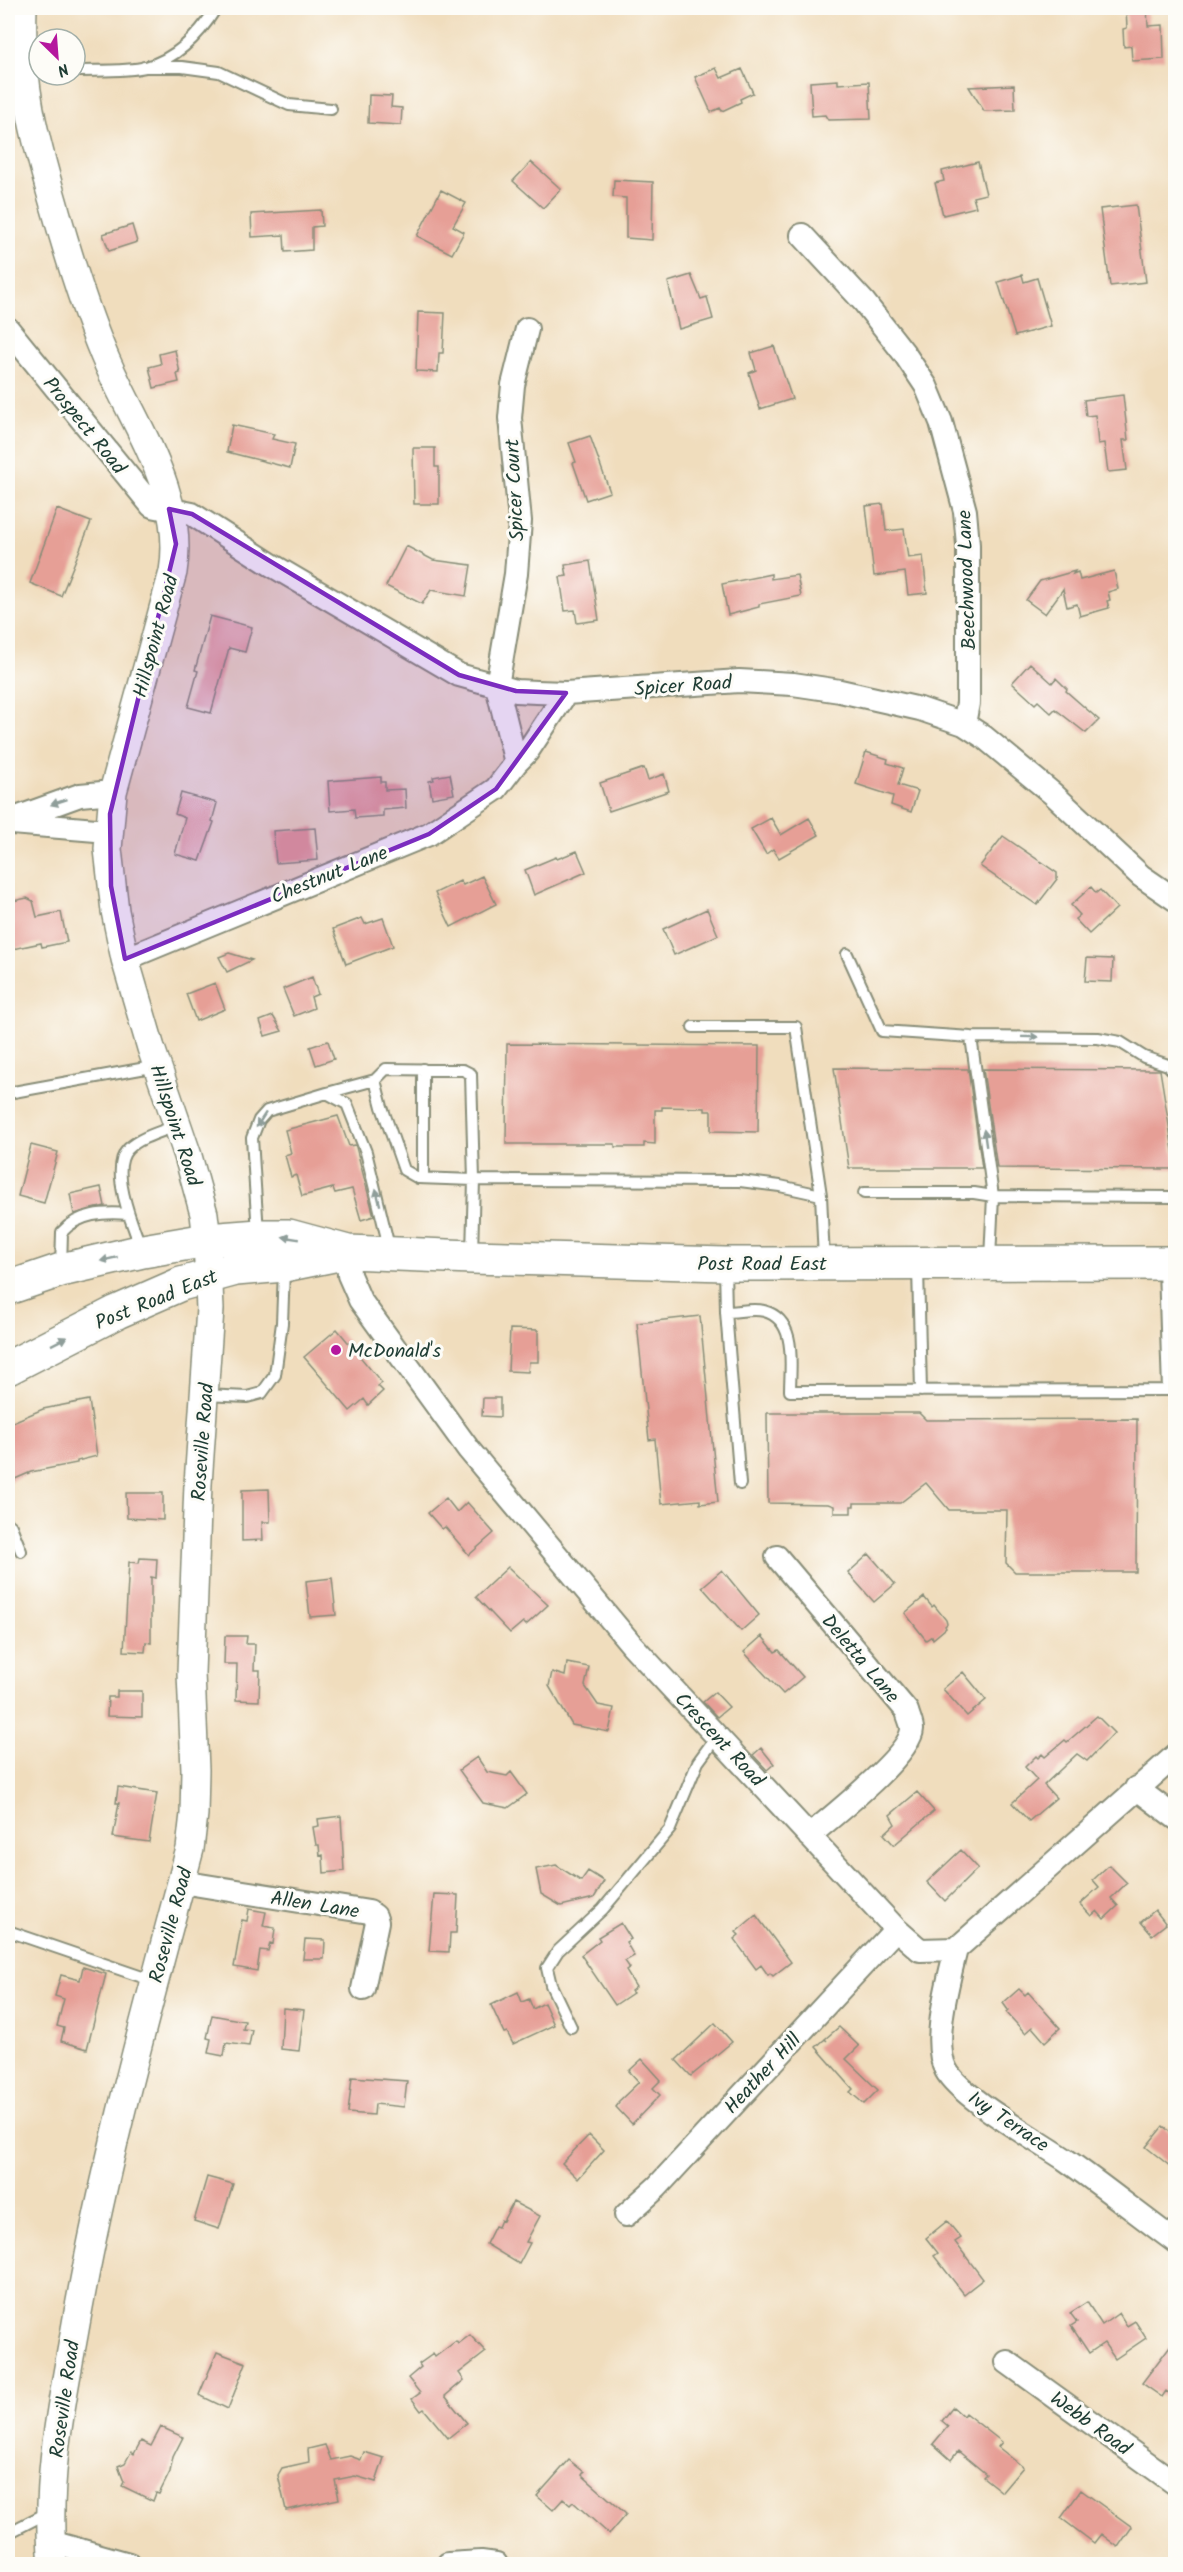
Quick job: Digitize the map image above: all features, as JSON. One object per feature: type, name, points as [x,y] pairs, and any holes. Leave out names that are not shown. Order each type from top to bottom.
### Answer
[{"type":"main road","name":"Post Road East","points":[[8,1288],[61,1270],[142,1251],[207,1240],[258,1236],[288,1236],[348,1251],[472,1257],[725,1264],[1170,1263]]},
{"type":"main road","name":"Post Road East","points":[[8,1368],[117,1312],[209,1275],[236,1269],[284,1265],[348,1251]]},
{"type":"street","name":"Hillspoint Road","points":[[23,8],[27,40]]},
{"type":"street","name":"Hillspoint Road","points":[[32,87],[37,145],[76,278],[119,389],[156,463],[170,509],[176,544],[172,572],[113,792],[108,831],[113,903],[125,959],[201,1204],[207,1240],[209,1275]]},
{"type":"street","name":"Beechwood Lane","points":[[802,235],[864,302],[904,353],[926,386],[941,422],[965,511],[968,545],[968,703],[964,724]]},
{"type":"street","name":"Prospect Road","points":[[8,329],[152,506],[170,509]]},
{"type":"street","name":"Spicer Court","points":[[497,686],[516,574],[520,521],[510,418],[513,385],[527,329]]},
{"type":"street","name":"Spicer Road","points":[[170,509],[192,514],[270,564],[459,675],[516,692],[566,693],[739,681],[793,684],[893,702],[964,724],[1016,762],[1141,876],[1176,900]]},
{"type":"street","points":[[497,686],[516,763]]},
{"type":"street","name":"Chestnut Lane","points":[[125,959],[429,834],[496,789],[527,752],[566,693]]},
{"type":"street","points":[[8,822],[80,795],[113,792]]},
{"type":"street","points":[[8,822],[108,831]]},
{"type":"street","name":"Crescent Road","points":[[348,1251],[349,1275],[355,1292],[469,1450],[632,1645],[896,1929],[920,1950],[956,1949]]},
{"type":"street","name":"Roseville Road","points":[[52,2553],[50,2512],[59,2417],[88,2256],[154,1982],[190,1849],[194,1814],[191,1674],[209,1275]]},
{"type":"street","name":"Deletta Lane","points":[[777,1557],[907,1711],[912,1729],[906,1746],[891,1764],[809,1836]]},
{"type":"street","points":[[956,1949],[1176,1755]]},
{"type":"street","points":[[1136,1788],[1176,1818]]},
{"type":"street","name":"Allen Lane","points":[[181,1882],[369,1912],[375,1916],[377,1922],[363,1989]]},
{"type":"street","name":"Heather Hill","points":[[626,2215],[665,2178],[896,1929]]},
{"type":"street","name":"Ivy Terrace","points":[[956,1949],[944,2004],[940,2050],[946,2071],[965,2092],[1067,2161],[1176,2242]]},
{"type":"street","name":"Webb Road","points":[[1006,2362],[1176,2484]]},
{"type":"street","points":[[52,2553],[129,2565]]},
{"type":"street","points":[[448,2565],[481,2562],[496,2565]]},
{"type":"lane","points":[[144,67],[163,60],[187,45],[203,28],[216,8]]},
{"type":"lane","points":[[87,70],[182,67],[219,72],[289,105],[331,109]]},
{"type":"lane","points":[[848,954],[882,1031],[971,1036],[1098,1038],[1120,1042],[1144,1057],[1168,1065],[1175,1076]]},
{"type":"lane","points":[[693,1027],[796,1027],[821,1194],[825,1263]]},
{"type":"lane","points":[[971,1036],[993,1196],[990,1264]]},
{"type":"lane","points":[[8,1093],[157,1065]]},
{"type":"lane","points":[[258,1236],[252,1138],[259,1120],[267,1111],[375,1080],[386,1069],[463,1070],[471,1074],[474,1180],[472,1257]]},
{"type":"lane","points":[[423,1069],[423,1178]]},
{"type":"lane","points":[[375,1080],[404,1170],[423,1178],[740,1180],[780,1185],[821,1194]]},
{"type":"lane","points":[[327,1093],[347,1104],[366,1152],[391,1254]]},
{"type":"lane","points":[[142,1251],[128,1214],[120,1172],[125,1151],[136,1142],[178,1125]]},
{"type":"lane","points":[[864,1192],[974,1193],[993,1196],[1176,1197]]},
{"type":"lane","points":[[61,1270],[62,1232],[70,1223],[77,1218],[113,1213],[128,1214]]},
{"type":"lane","points":[[726,1312],[765,1312],[777,1319],[790,1337],[790,1391],[1168,1390],[1170,1263]]},
{"type":"lane","points":[[725,1264],[726,1312],[740,1484]]},
{"type":"lane","points":[[918,1264],[921,1391]]},
{"type":"lane","points":[[205,1395],[247,1397],[262,1393],[275,1375],[282,1323],[284,1265]]},
{"type":"lane","points":[[8,1524],[21,1551]]},
{"type":"lane","points":[[571,2027],[550,1985],[547,1968],[558,1951],[603,1908],[670,1829],[698,1762],[717,1736]]},
{"type":"lane","points":[[8,1931],[154,1982]]},
{"type":"lane","points":[[8,2533],[50,2512]]},
{"type":"highlighted area","points":[[169,509],[192,514],[459,675],[516,691],[566,693],[496,789],[429,834],[125,959],[111,886],[110,814],[176,544]]},
{"type":"building","points":[[1126,8],[1147,8],[1148,26],[1163,25],[1164,59],[1132,61],[1131,46],[1124,47],[1123,29],[1127,28]]},
{"type":"building","points":[[716,68],[721,78],[742,69],[753,93],[722,111],[720,108],[711,112],[695,77]]},
{"type":"building","points":[[838,80],[838,84],[869,82],[871,119],[828,120],[825,115],[812,116],[810,82]]},
{"type":"building","points":[[1014,85],[1015,110],[984,111],[969,87]]},
{"type":"building","points":[[369,95],[392,96],[391,107],[402,108],[401,125],[368,123]]},
{"type":"building","points":[[531,162],[561,189],[543,208],[513,181]]},
{"type":"building","points":[[978,162],[986,194],[973,197],[976,207],[943,215],[935,183],[944,181],[942,171]]},
{"type":"building","points":[[614,180],[653,182],[652,240],[626,238],[626,198],[613,197]]},
{"type":"building","points":[[441,190],[466,203],[453,226],[464,232],[452,254],[417,236]]},
{"type":"building","points":[[1136,205],[1146,282],[1110,286],[1100,209]]},
{"type":"building","points":[[321,210],[322,226],[312,227],[312,250],[285,252],[284,235],[252,237],[251,214]]},
{"type":"building","points":[[132,225],[137,242],[109,251],[103,234]]},
{"type":"building","points":[[691,275],[701,299],[707,297],[713,319],[679,329],[668,282]]},
{"type":"building","points":[[1022,275],[1024,282],[1037,278],[1051,326],[1015,336],[998,282]]},
{"type":"building","points":[[418,312],[445,313],[443,353],[439,353],[438,372],[416,371]]},
{"type":"building","points":[[774,346],[792,399],[760,409],[749,373],[756,370],[751,353]]},
{"type":"building","points":[[175,350],[180,373],[177,374],[179,382],[154,388],[149,367],[161,364],[159,354]]},
{"type":"building","points":[[1123,395],[1128,440],[1123,440],[1127,470],[1108,472],[1104,443],[1098,444],[1095,415],[1086,416],[1084,400]]},
{"type":"building","points":[[232,425],[274,434],[272,439],[295,444],[290,468],[227,452]]},
{"type":"building","points":[[590,436],[610,492],[586,500],[573,463],[576,462],[569,443]]},
{"type":"building","points":[[413,448],[435,448],[435,467],[439,467],[439,504],[414,504]]},
{"type":"building","points":[[883,504],[886,531],[904,529],[908,558],[923,556],[927,593],[908,595],[905,572],[874,576],[866,506]]},
{"type":"building","points":[[57,509],[91,522],[61,596],[30,583]]},
{"type":"building","points":[[406,546],[433,560],[471,565],[466,596],[431,590],[422,604],[386,586]]},
{"type":"building","points":[[590,561],[599,620],[577,623],[575,610],[565,611],[560,577],[567,576],[565,565]]},
{"type":"building","points":[[1075,571],[1073,574],[1078,572],[1080,580],[1114,571],[1118,589],[1108,592],[1109,608],[1080,616],[1077,604],[1067,607],[1063,589],[1045,614],[1026,600],[1040,581]]},
{"type":"building","points":[[771,574],[771,579],[797,575],[801,596],[759,604],[759,607],[728,615],[722,584]]},
{"type":"building","points":[[210,616],[252,627],[245,652],[229,648],[211,713],[188,707],[198,671],[195,670]]},
{"type":"building","points":[[1030,663],[1052,683],[1056,678],[1067,689],[1066,691],[1099,720],[1086,733],[1055,709],[1051,713],[1038,701],[1035,704],[1012,683]]},
{"type":"building","points":[[866,752],[888,759],[887,763],[903,768],[898,785],[918,791],[911,812],[891,805],[893,796],[856,784]]},
{"type":"building","points":[[644,768],[648,780],[664,774],[669,791],[609,811],[600,783]]},
{"type":"building","points":[[450,774],[454,794],[432,798],[429,781],[434,780],[433,777]]},
{"type":"building","points":[[381,777],[381,782],[385,782],[385,790],[405,789],[406,808],[383,810],[383,816],[355,818],[354,809],[330,811],[328,781]]},
{"type":"building","points":[[181,793],[217,803],[212,821],[214,822],[200,861],[175,854],[185,818],[175,814]]},
{"type":"building","points":[[771,818],[781,835],[809,818],[819,835],[779,858],[773,849],[766,854],[751,829]]},
{"type":"building","points":[[315,828],[318,860],[276,863],[273,831]]},
{"type":"building","points":[[1003,836],[1057,873],[1057,879],[1037,905],[980,866]]},
{"type":"building","points":[[577,851],[586,872],[534,895],[525,870]]},
{"type":"building","points":[[482,876],[496,904],[451,927],[435,893],[460,881],[463,885]]},
{"type":"building","points":[[1091,887],[1096,893],[1100,890],[1117,908],[1089,934],[1075,919],[1080,915],[1071,905]]},
{"type":"building","points":[[27,898],[33,901],[37,917],[61,912],[67,942],[42,947],[41,943],[8,950],[8,902]]},
{"type":"building","points":[[707,909],[718,935],[674,955],[663,929]]},
{"type":"building","points":[[362,918],[365,924],[383,918],[393,946],[346,964],[333,929]]},
{"type":"building","points":[[229,953],[252,960],[227,972],[219,957]]},
{"type":"building","points":[[1087,958],[1113,959],[1112,982],[1085,981]]},
{"type":"building","points":[[312,977],[318,994],[311,997],[314,1008],[294,1016],[283,989]]},
{"type":"building","points":[[215,983],[225,1009],[196,1021],[186,994]]},
{"type":"building","points":[[273,1016],[282,1031],[265,1036],[260,1021]]},
{"type":"building","points":[[328,1041],[334,1059],[316,1065],[310,1047]]},
{"type":"building","points":[[507,1044],[759,1046],[758,1132],[711,1131],[711,1111],[705,1111],[705,1108],[662,1107],[662,1110],[655,1110],[655,1144],[644,1143],[644,1147],[615,1147],[615,1144],[506,1144]]},
{"type":"building","points":[[834,1068],[968,1069],[982,1168],[849,1168]]},
{"type":"building","points":[[983,1069],[1160,1070],[1176,1169],[997,1168]]},
{"type":"building","points":[[338,1116],[349,1146],[355,1145],[356,1147],[374,1216],[361,1220],[352,1189],[335,1193],[333,1188],[302,1196],[296,1175],[291,1177],[285,1155],[291,1153],[285,1130]]},
{"type":"building","points":[[31,1145],[58,1152],[44,1203],[18,1196]]},
{"type":"building","points":[[101,1187],[105,1206],[74,1214],[70,1194]]},
{"type":"building","points":[[700,1316],[718,1502],[700,1504],[700,1500],[661,1504],[655,1439],[649,1440],[637,1323]]},
{"type":"building","points":[[337,1329],[382,1383],[378,1386],[383,1391],[368,1405],[364,1399],[350,1411],[304,1357]]},
{"type":"building","points":[[510,1329],[538,1330],[538,1362],[529,1362],[528,1372],[508,1371]]},
{"type":"building","points":[[483,1398],[500,1398],[500,1417],[482,1416]]},
{"type":"building","points":[[89,1400],[97,1456],[77,1461],[77,1463],[31,1472],[8,1482],[8,1424],[43,1409]]},
{"type":"building","points":[[767,1413],[919,1413],[926,1420],[1137,1419],[1136,1572],[1015,1572],[1006,1563],[1007,1510],[949,1510],[926,1483],[900,1503],[854,1503],[854,1506],[851,1506],[851,1513],[834,1513],[834,1506],[828,1504],[768,1503]]},
{"type":"building","points":[[269,1489],[270,1522],[262,1522],[263,1540],[242,1541],[242,1490]]},
{"type":"building","points":[[126,1493],[163,1493],[163,1520],[127,1518]]},
{"type":"building","points":[[446,1498],[457,1512],[467,1502],[494,1533],[469,1555],[445,1527],[442,1529],[428,1513]]},
{"type":"building","points":[[869,1554],[895,1584],[874,1602],[848,1573]]},
{"type":"building","points":[[140,1558],[157,1559],[156,1578],[151,1577],[151,1643],[146,1642],[145,1652],[124,1651],[129,1562],[139,1563]]},
{"type":"building","points":[[508,1567],[548,1605],[526,1625],[523,1622],[510,1633],[476,1597]]},
{"type":"building","points":[[722,1570],[759,1615],[741,1631],[702,1587]]},
{"type":"building","points":[[332,1578],[336,1615],[310,1617],[306,1581]]},
{"type":"building","points":[[924,1597],[932,1607],[934,1605],[947,1624],[946,1628],[933,1639],[932,1636],[926,1640],[905,1613]]},
{"type":"building","points":[[225,1636],[247,1636],[246,1644],[255,1644],[254,1670],[260,1670],[259,1701],[236,1700],[237,1664],[224,1664]]},
{"type":"building","points":[[762,1636],[775,1652],[779,1650],[803,1677],[783,1694],[744,1652]]},
{"type":"building","points":[[567,1663],[589,1667],[585,1686],[598,1705],[614,1708],[609,1732],[572,1725],[549,1686],[552,1672],[565,1676]]},
{"type":"building","points":[[963,1672],[986,1700],[967,1716],[943,1689]]},
{"type":"building","points":[[117,1691],[142,1691],[142,1717],[107,1716],[108,1697],[117,1697]]},
{"type":"building","points":[[715,1692],[729,1707],[717,1717],[703,1702]]},
{"type":"building","points":[[1097,1716],[1114,1733],[1087,1761],[1077,1754],[1044,1785],[1056,1798],[1029,1821],[1012,1803],[1037,1780],[1025,1767],[1036,1756],[1038,1758],[1042,1754],[1045,1757],[1065,1740],[1067,1742]]},
{"type":"building","points":[[761,1748],[774,1764],[767,1770],[753,1755]]},
{"type":"building","points":[[477,1757],[487,1772],[507,1776],[511,1772],[527,1794],[508,1808],[483,1803],[459,1770]]},
{"type":"building","points":[[118,1787],[157,1793],[149,1842],[113,1837],[119,1803],[116,1803]]},
{"type":"building","points":[[917,1792],[934,1811],[894,1845],[884,1834],[895,1824],[890,1815]]},
{"type":"building","points":[[341,1816],[344,1871],[324,1873],[323,1855],[320,1856],[319,1845],[316,1845],[313,1827],[319,1826],[318,1819]]},
{"type":"building","points":[[961,1850],[978,1868],[945,1901],[927,1882]]},
{"type":"building","points":[[556,1865],[581,1881],[588,1871],[604,1881],[594,1898],[561,1906],[541,1894],[536,1869]]},
{"type":"building","points":[[1109,1865],[1127,1883],[1111,1898],[1118,1906],[1104,1919],[1097,1911],[1091,1916],[1080,1904],[1099,1887],[1093,1880]]},
{"type":"building","points":[[434,1894],[458,1895],[456,1933],[450,1933],[449,1952],[429,1951]]},
{"type":"building","points":[[249,1909],[266,1912],[263,1926],[275,1928],[273,1944],[270,1943],[268,1951],[260,1950],[257,1971],[234,1967],[242,1920],[247,1921]]},
{"type":"building","points":[[1155,1910],[1166,1924],[1152,1935],[1141,1922]]},
{"type":"building","points":[[756,1915],[791,1962],[773,1976],[770,1973],[768,1975],[761,1965],[756,1969],[734,1939],[739,1935],[736,1932]]},
{"type":"building","points":[[621,1923],[631,1939],[626,1942],[634,1956],[625,1961],[630,1968],[626,1971],[636,1987],[631,1991],[633,1993],[615,2005],[581,1955],[600,1940],[598,1937]]},
{"type":"building","points":[[305,1939],[325,1940],[324,1959],[303,1959]]},
{"type":"building","points":[[83,1967],[106,1974],[87,2049],[61,2041],[64,2028],[57,2026],[64,1999],[55,1996],[61,1975],[80,1980]]},
{"type":"building","points":[[1019,1989],[1025,1995],[1028,1992],[1060,2028],[1045,2042],[1032,2027],[1025,2033],[1006,2012],[1008,2010],[1003,2003]]},
{"type":"building","points":[[518,1992],[522,2002],[529,1999],[533,2009],[544,2003],[554,2025],[513,2044],[507,2032],[504,2033],[491,2005]]},
{"type":"building","points":[[283,2008],[304,2010],[299,2051],[281,2049]]},
{"type":"building","points":[[212,2015],[245,2021],[243,2029],[252,2030],[249,2046],[226,2043],[224,2056],[208,2053],[211,2039],[207,2038]]},
{"type":"building","points":[[715,2023],[732,2042],[691,2076],[676,2060]]},
{"type":"building","points":[[839,2027],[859,2046],[846,2059],[878,2090],[864,2104],[850,2092],[853,2089],[816,2047]]},
{"type":"building","points":[[642,2059],[661,2080],[653,2088],[660,2095],[632,2124],[616,2107],[618,2102],[639,2082],[629,2071]]},
{"type":"building","points":[[352,2077],[407,2081],[404,2107],[375,2104],[374,2115],[348,2113]]},
{"type":"building","points":[[1163,2126],[1176,2137],[1176,2171],[1146,2147]]},
{"type":"building","points":[[589,2135],[604,2150],[578,2179],[562,2163]]},
{"type":"building","points":[[207,2177],[233,2184],[219,2229],[194,2221]]},
{"type":"building","points":[[513,2202],[540,2216],[526,2242],[530,2243],[519,2264],[486,2244],[495,2226],[498,2227],[501,2220],[503,2221]]},
{"type":"building","points":[[947,2221],[961,2238],[955,2242],[983,2279],[964,2294],[934,2256],[938,2253],[926,2238]]},
{"type":"building","points":[[1087,2302],[1102,2325],[1119,2313],[1127,2326],[1135,2321],[1146,2338],[1115,2359],[1104,2343],[1089,2353],[1071,2326],[1077,2322],[1070,2313]]},
{"type":"building","points":[[470,2335],[486,2352],[459,2373],[464,2380],[445,2396],[467,2423],[448,2438],[424,2409],[421,2411],[412,2399],[420,2393],[408,2378],[421,2367],[419,2364],[433,2354],[435,2357],[456,2341],[458,2344]]},
{"type":"building","points":[[1176,2338],[1176,2398],[1166,2391],[1162,2397],[1142,2383]]},
{"type":"building","points":[[217,2352],[246,2363],[228,2409],[199,2395]]},
{"type":"building","points":[[953,2407],[963,2416],[965,2413],[1002,2442],[998,2447],[1023,2467],[1002,2492],[983,2477],[986,2474],[958,2451],[951,2460],[933,2444],[948,2426],[942,2421]]},
{"type":"building","points":[[161,2427],[183,2437],[173,2457],[170,2472],[153,2501],[122,2486],[124,2482],[118,2466],[125,2463],[131,2452],[134,2454],[141,2441],[151,2446]]},
{"type":"building","points":[[325,2445],[331,2460],[350,2456],[361,2460],[364,2452],[384,2458],[376,2482],[355,2476],[335,2480],[339,2499],[286,2510],[278,2475],[282,2468],[309,2462],[308,2449]]},
{"type":"building","points":[[569,2460],[584,2472],[582,2475],[626,2514],[609,2534],[573,2502],[570,2505],[563,2499],[553,2510],[537,2496]]},
{"type":"building","points":[[1081,2490],[1132,2527],[1118,2547],[1101,2534],[1094,2543],[1061,2518]]},
{"type":"place","name":"McDonald's","points":[[336,1350]]}]
